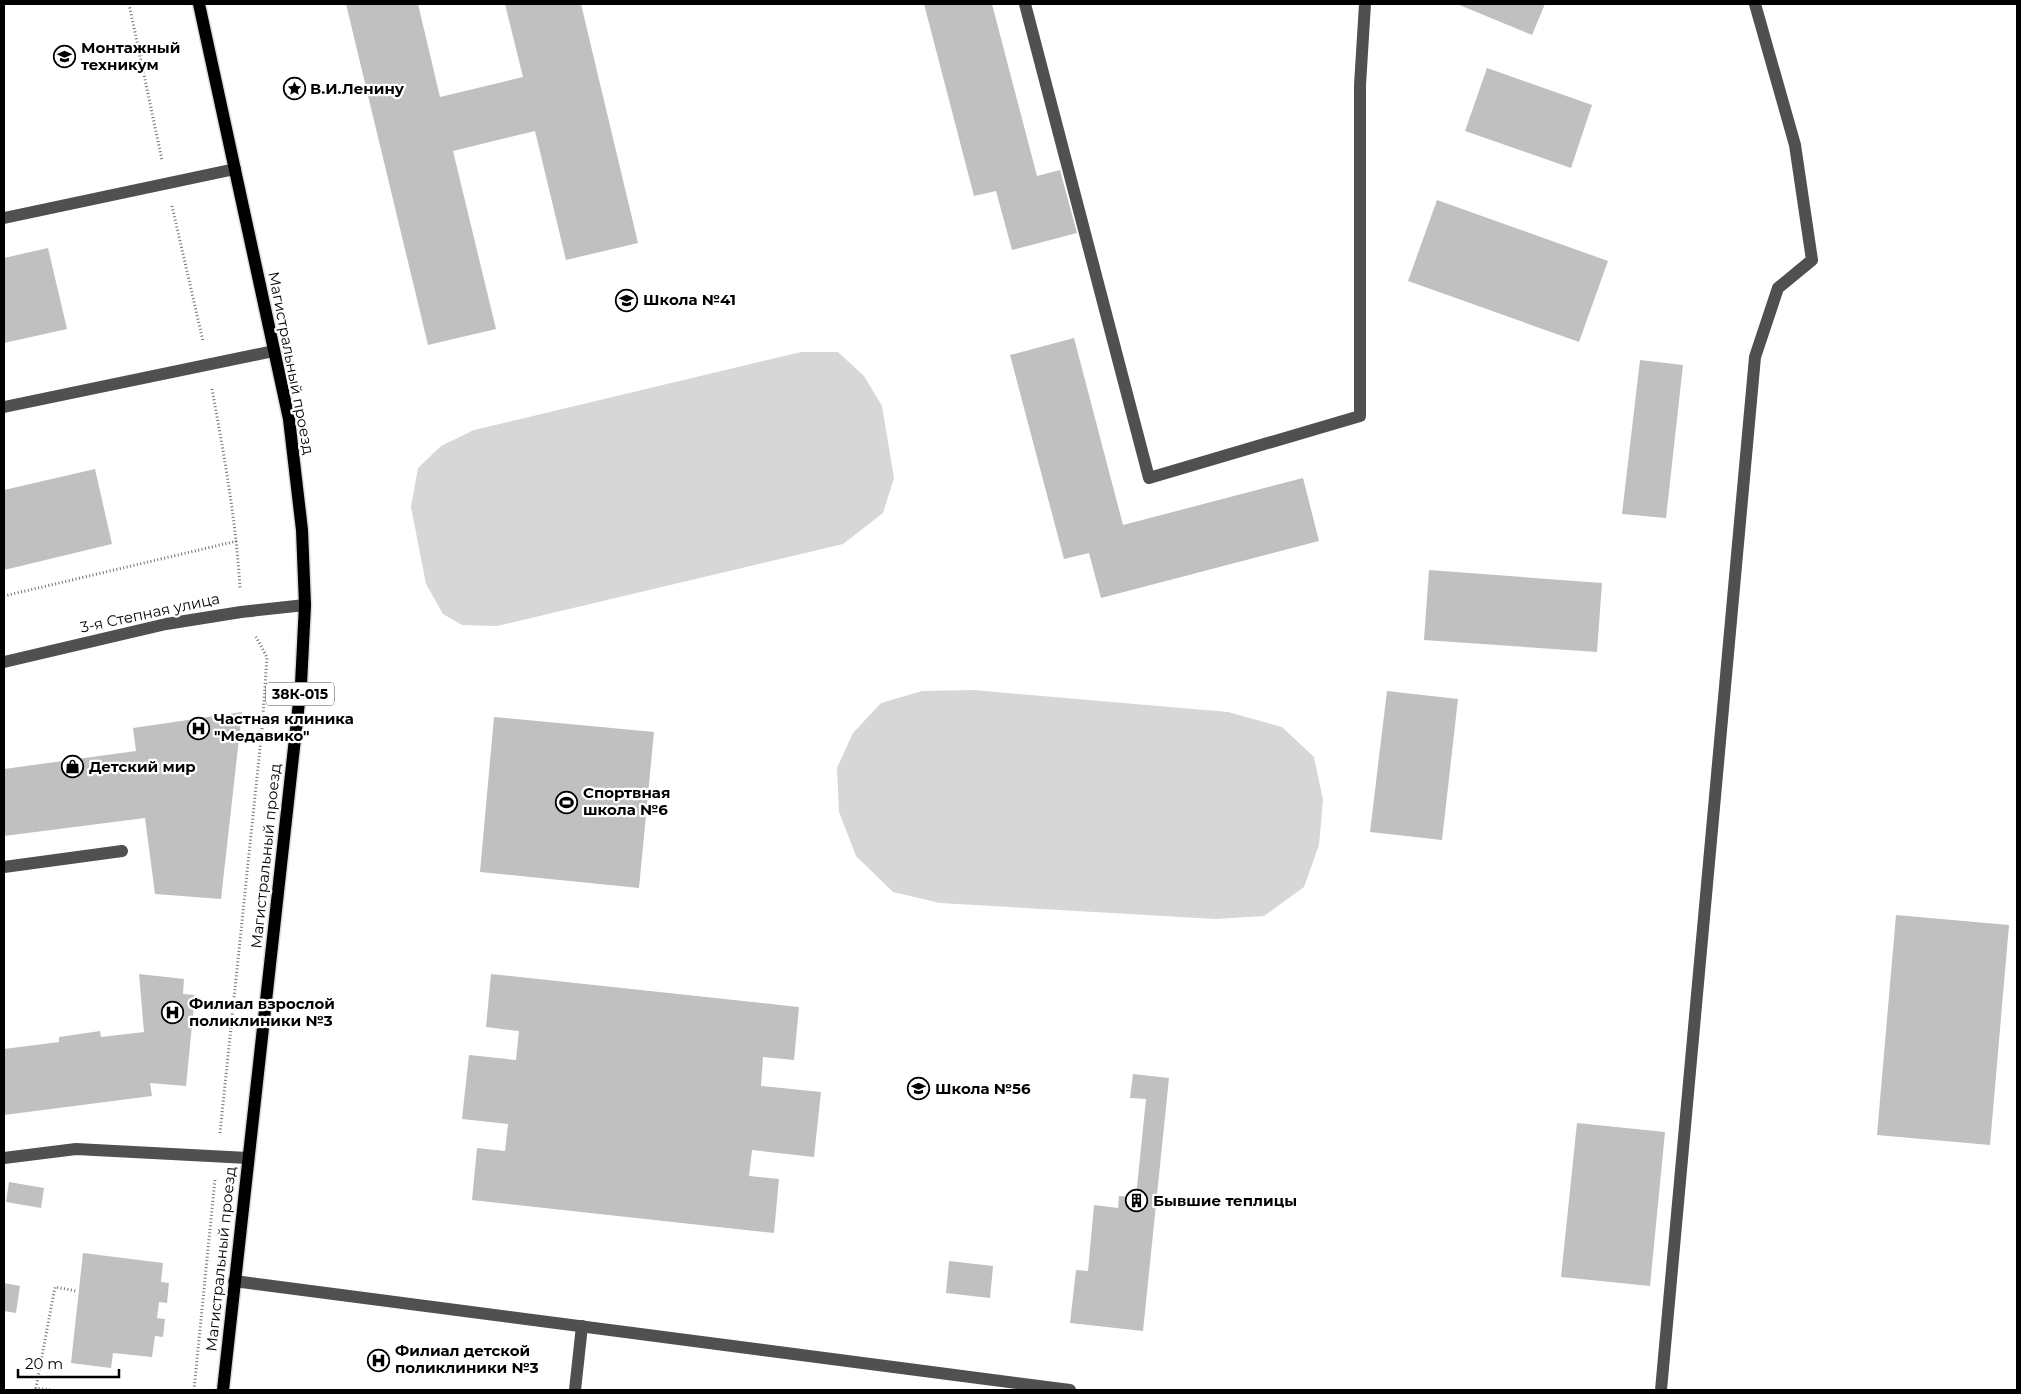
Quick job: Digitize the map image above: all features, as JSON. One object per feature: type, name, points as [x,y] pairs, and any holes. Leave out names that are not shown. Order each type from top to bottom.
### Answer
[{"type":"main road","name":"Магистральный проезд","points":[[199,4],[288,420],[302,530],[305,605],[301,684],[223,1390]]},
{"type":"street","points":[[1025,4],[1149,478],[1360,416],[1360,85],[1365,4]]},
{"type":"street","points":[[1661,1390],[1756,357],[1778,288],[1812,260],[1795,145],[1755,4]]},
{"type":"street","points":[[4,218],[234,169]]},
{"type":"street","points":[[4,408],[274,351]]},
{"type":"street","name":"3-я Степная улица","points":[[4,662],[166,624],[241,612],[305,605]]},
{"type":"street","points":[[4,867],[122,851]]},
{"type":"street","points":[[4,1158],[76,1149],[248,1158]]},
{"type":"street","points":[[234,1281],[1070,1390]]},
{"type":"street","points":[[575,1390],[582,1326]]},
{"type":"path","points":[[129,4],[167,184],[198,312],[205,350]]},
{"type":"path","points":[[212,388],[232,501],[237,541],[241,612],[267,657],[262,729],[219,1143]]},
{"type":"path","points":[[4,596],[237,541]]},
{"type":"path","points":[[194,1390],[216,1172]]},
{"type":"path","points":[[50,1390],[36,1388],[55,1287],[76,1290]]},
{"type":"shaded area","points":[[801,352],[838,352],[864,376],[882,406],[894,478],[883,513],[843,544],[497,626],[462,625],[443,614],[426,584],[411,507],[418,468],[441,446],[474,430]]},
{"type":"shaded area","points":[[973,690],[1228,712],[1282,727],[1314,757],[1323,800],[1319,845],[1304,887],[1264,916],[1215,919],[940,903],[893,892],[856,856],[839,812],[837,768],[853,733],[881,703],[922,691]]},
{"type":"building","points":[[346,4],[418,4],[440,97],[523,77],[505,4],[581,4],[638,243],[566,260],[535,131],[453,151],[496,329],[428,345]]},
{"type":"building","points":[[924,4],[992,4],[1037,176],[1060,170],[1077,233],[1012,250],[996,191],[974,196]]},
{"type":"building","points":[[1457,4],[1545,4],[1532,35]]},
{"type":"building","points":[[1487,68],[1592,105],[1571,168],[1465,131]]},
{"type":"building","points":[[1437,200],[1608,261],[1579,342],[1408,281]]},
{"type":"building","points":[[48,248],[67,329],[4,343],[4,258]]},
{"type":"building","points":[[1074,338],[1123,525],[1303,478],[1319,541],[1101,598],[1089,553],[1064,559],[1010,355]]},
{"type":"building","points":[[1640,360],[1683,365],[1666,518],[1622,514]]},
{"type":"building","points":[[95,469],[112,544],[4,570],[4,490]]},
{"type":"building","points":[[1429,570],[1602,583],[1597,652],[1424,640]]},
{"type":"building","points":[[1387,691],[1458,699],[1442,840],[1370,832]]},
{"type":"building","points":[[242,712],[221,899],[155,894],[145,818],[4,836],[4,769],[136,751],[133,728]]},
{"type":"building","name":"Спортвная школа №6","points":[[494,717],[654,732],[639,888],[480,872]]},
{"type":"building","points":[[1896,915],[2009,925],[1990,1145],[1877,1135]]},
{"type":"building","points":[[139,974],[184,979],[183,994],[195,995],[186,1086],[150,1083],[152,1096],[4,1115],[4,1049],[59,1042],[59,1037],[100,1031],[101,1037],[144,1032]]},
{"type":"building","points":[[491,974],[799,1007],[794,1060],[763,1057],[761,1086],[821,1092],[814,1157],[752,1150],[749,1176],[779,1179],[774,1233],[472,1200],[477,1148],[505,1151],[508,1124],[462,1119],[469,1055],[516,1060],[519,1031],[486,1027]]},
{"type":"building","name":"Бывшие теплицы","points":[[1133,1074],[1169,1078],[1143,1331],[1070,1323],[1076,1270],[1088,1271],[1094,1205],[1118,1208],[1119,1196],[1136,1197],[1146,1099],[1130,1098]]},
{"type":"building","points":[[1577,1123],[1665,1132],[1650,1286],[1561,1277]]},
{"type":"building","points":[[9,1182],[44,1188],[41,1208],[6,1202]]},
{"type":"building","points":[[83,1253],[163,1263],[161,1282],[169,1283],[167,1303],[159,1302],[157,1318],[165,1319],[163,1337],[155,1336],[152,1357],[113,1353],[111,1368],[71,1363]]},
{"type":"building","points":[[949,1261],[993,1266],[990,1298],[946,1293]]},
{"type":"building","points":[[4,1283],[20,1286],[16,1313],[4,1311]]},
{"type":"place","name":"Монтажный техникум","points":[[65,57]]},
{"type":"place","name":"В.И.Ленину","points":[[294,89]]},
{"type":"place","name":"Школа №41","points":[[627,300]]},
{"type":"place","name":"Частная клиника \"Медавико\"","points":[[198,728]]},
{"type":"place","name":"Детский мир","points":[[73,767]]},
{"type":"place","name":"Спортвная школа №6","points":[[567,802]]},
{"type":"place","name":"Филиал взрослой поликлиники №3","points":[[173,1013]]},
{"type":"place","name":"Школа №56","points":[[919,1089]]},
{"type":"place","name":"Бывшие теплицы","points":[[1137,1201]]},
{"type":"place","name":"Филиал детской поликлиники №3","points":[[379,1360]]}]
